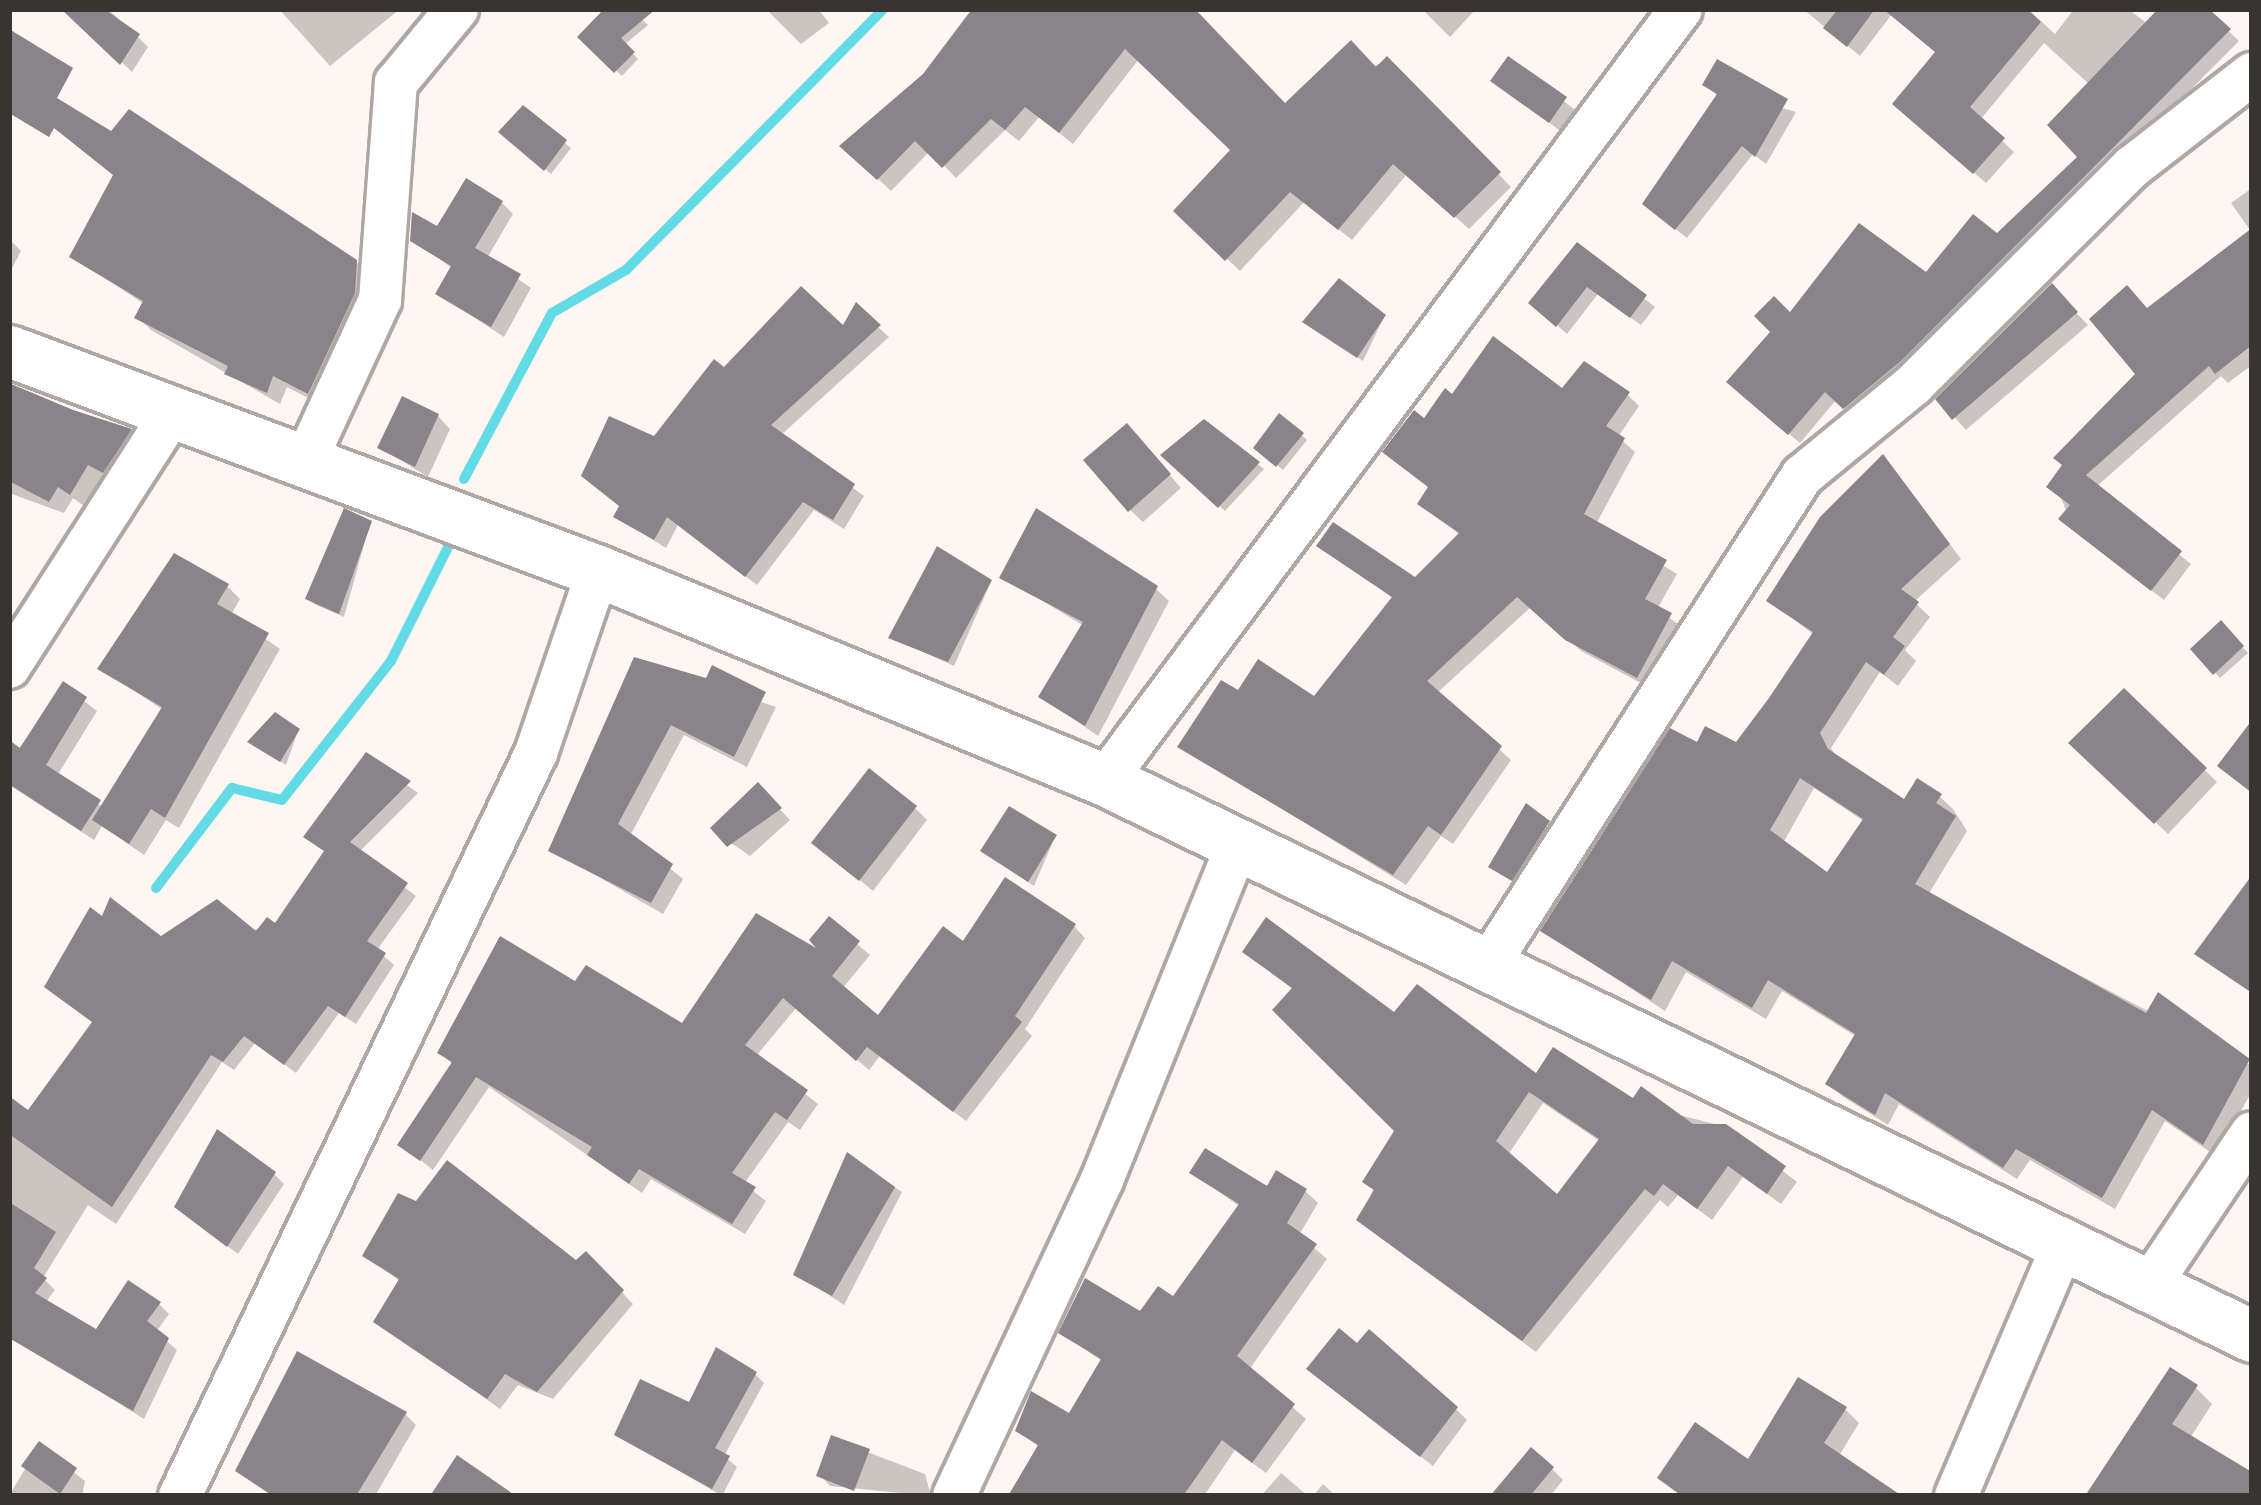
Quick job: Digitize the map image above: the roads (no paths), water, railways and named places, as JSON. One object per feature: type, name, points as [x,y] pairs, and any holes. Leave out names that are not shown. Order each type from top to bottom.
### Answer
[{"type":"street","points":[[306,460],[380,300],[396,83],[457,9]]},
{"type":"street","points":[[1105,780],[1681,9]]},
{"type":"street","points":[[1488,965],[1802,476],[1913,385],[2132,167],[2252,74]]},
{"type":"street","points":[[9,351],[598,571],[1105,780],[2065,1241],[2252,1336]]},
{"type":"street","points":[[9,667],[174,410]]},
{"type":"street","points":[[180,1496],[536,753],[598,571]]},
{"type":"street","points":[[954,1496],[1102,1180],[1238,846]]},
{"type":"street","points":[[2149,1286],[2252,1132]]},
{"type":"street","points":[[1956,1496],[2065,1241]]},
{"type":"waterway","points":[[464,479],[552,313],[626,270],[883,9]]},
{"type":"waterway","points":[[156,888],[232,788],[282,800],[391,661],[450,543]]}]
